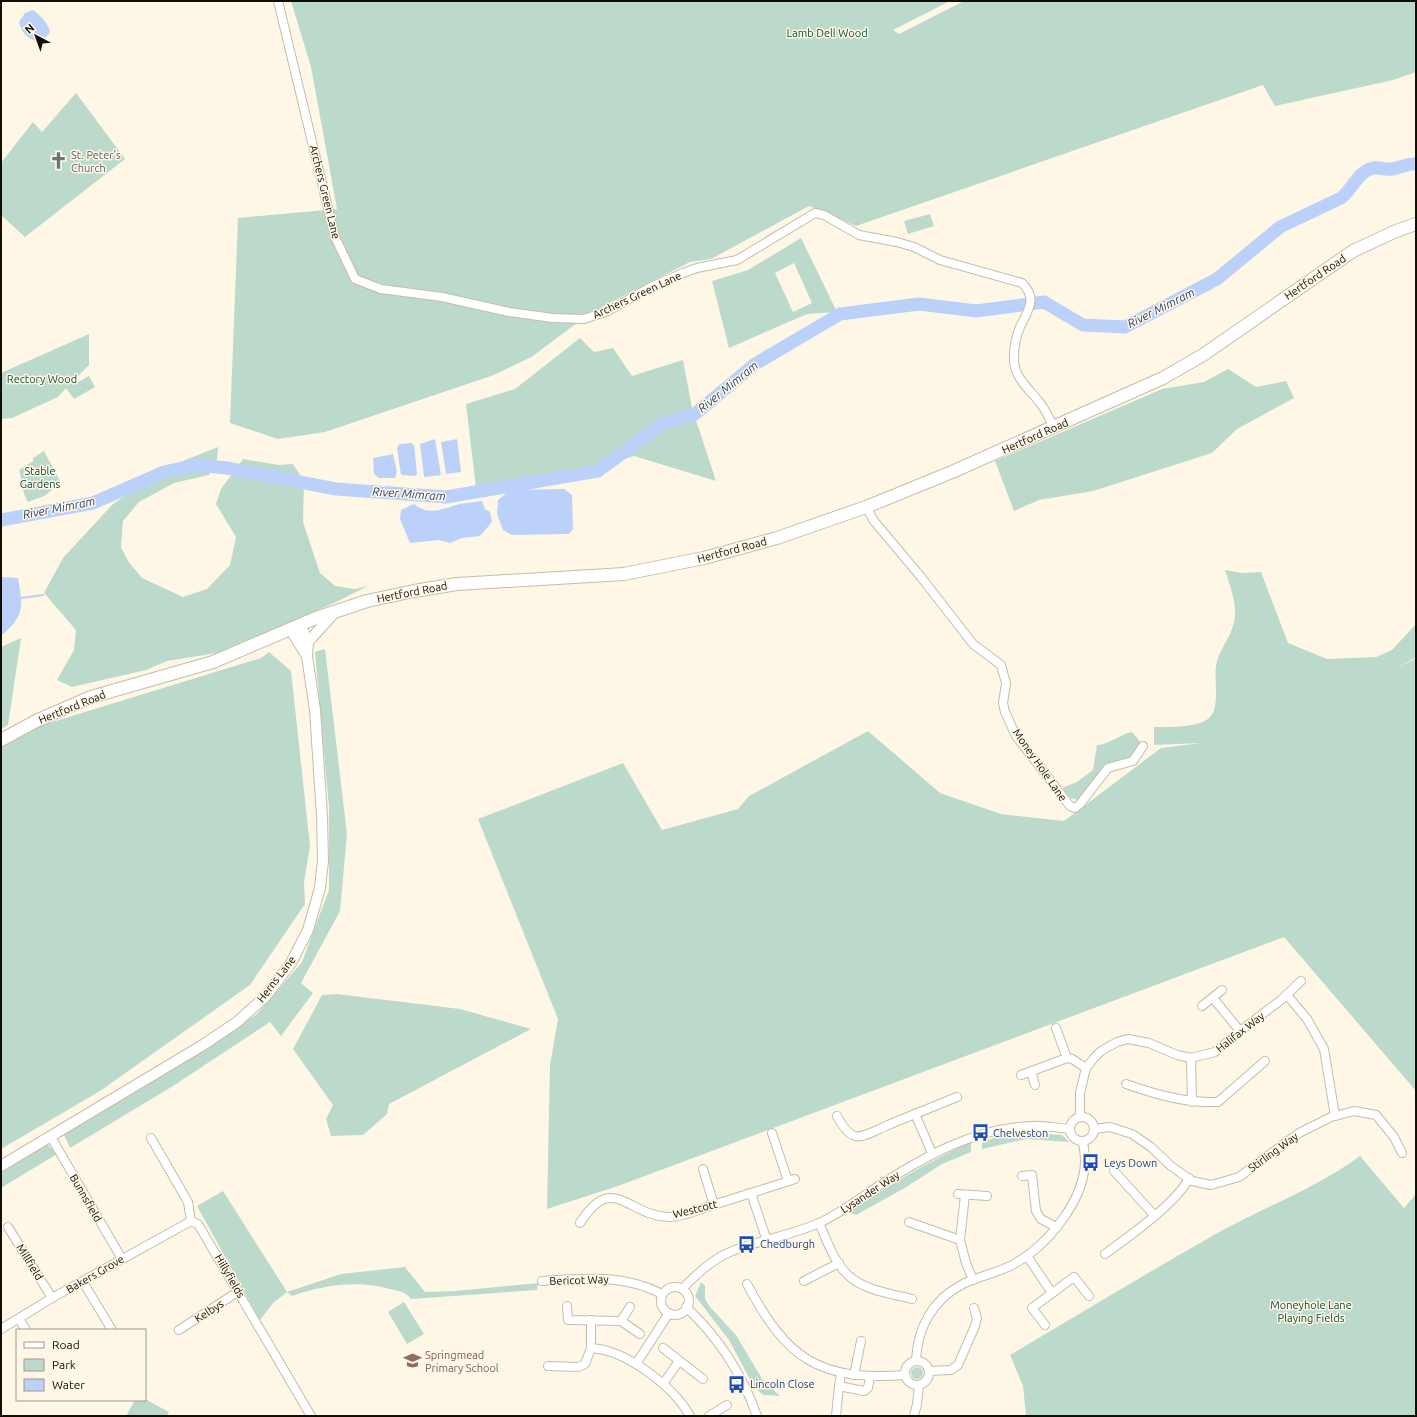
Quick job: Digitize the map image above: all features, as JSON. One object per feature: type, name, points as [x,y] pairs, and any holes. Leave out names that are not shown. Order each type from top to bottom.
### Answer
[{"type":"main road","name":"Hertford Road","points":[[1,740],[38,720],[91,697],[213,662],[337,610],[367,601],[414,590],[457,584],[624,574],[690,561],[777,538],[866,507],[952,472],[1136,391],[1188,364],[1353,251],[1396,231],[1416,224]]},
{"type":"street","name":"Archers Green Lane","points":[[278,1],[335,237],[356,279],[361,282],[382,289],[442,297],[509,312],[553,318],[584,319],[608,311],[651,287],[690,271],[736,260],[815,213],[824,215],[859,235],[897,242],[914,247],[931,257],[1022,283],[1030,294],[1030,307],[1017,338],[1013,358],[1018,378],[1041,404],[1054,427]]},
{"type":"street","name":"Money Hole Lane","points":[[866,507],[874,521],[921,577],[973,644],[1001,665],[1006,683],[1003,703],[1005,712],[1014,730],[1070,806],[1075,808],[1080,804],[1108,768],[1132,761],[1143,746]]},
{"type":"street","points":[[308,642],[337,610]]},
{"type":"street","name":"Herns Lane","points":[[1,1166],[203,1045],[237,1022],[266,996],[291,963],[308,930],[320,888],[323,861],[322,816],[315,710],[308,656],[308,642],[295,627]]},
{"type":"street","name":"Herns Lane","points":[[295,627],[308,656]]},
{"type":"street","name":"Halifax Way","points":[[1080,1117],[1080,1093],[1086,1068],[1102,1051],[1118,1042],[1128,1039],[1149,1043],[1177,1055],[1191,1058],[1215,1052],[1287,995],[1301,981]]},
{"type":"street","points":[[1202,1006],[1222,990]]},
{"type":"street","points":[[1287,995],[1307,1019],[1324,1048],[1335,1116]]},
{"type":"street","points":[[1213,998],[1240,1031]]},
{"type":"street","points":[[1056,1028],[1067,1058]]},
{"type":"street","points":[[1021,1075],[1067,1058],[1072,1059],[1086,1068]]},
{"type":"street","points":[[1191,1058],[1192,1102]]},
{"type":"street","points":[[1126,1084],[1161,1096],[1192,1102],[1218,1102],[1265,1061]]},
{"type":"street","points":[[1031,1071],[1035,1085]]},
{"type":"street","points":[[837,1116],[846,1130],[854,1136],[864,1137],[957,1097]]},
{"type":"street","name":"Stirling Way","points":[[1094,1129],[1110,1127],[1132,1134],[1151,1146],[1171,1166],[1192,1181],[1211,1185],[1239,1177],[1299,1133],[1335,1116],[1354,1111],[1376,1115],[1394,1137],[1402,1153]]},
{"type":"street","points":[[915,1114],[932,1153]]},
{"type":"street","points":[[1080,1117],[1090,1120],[1094,1129],[1089,1138],[1083,1141],[1075,1139],[1070,1129],[1072,1122],[1080,1117]]},
{"type":"street","name":"Lysander Way","points":[[682,1289],[709,1265],[729,1253],[819,1223],[851,1205],[932,1153],[963,1139],[999,1129],[1032,1126],[1070,1129]]},
{"type":"street","points":[[767,1241],[751,1193],[791,1180],[772,1133]]},
{"type":"street","name":"Bunnsfield","points":[[51,1137],[122,1258]]},
{"type":"street","points":[[151,1138],[188,1202],[190,1221]]},
{"type":"street","points":[[916,1361],[919,1336],[934,1308],[951,1292],[973,1280],[1003,1269],[1027,1256],[1056,1227],[1070,1208],[1080,1184],[1085,1163],[1083,1141]]},
{"type":"street","points":[[703,1168],[714,1205]]},
{"type":"street","points":[[1114,1171],[1154,1216]]},
{"type":"street","points":[[1022,1176],[1032,1176],[1036,1211],[1041,1219],[1056,1227]]},
{"type":"street","points":[[1105,1254],[1154,1216],[1184,1188],[1189,1178]]},
{"type":"street","name":"Westcott","points":[[580,1223],[594,1204],[608,1198],[617,1198],[648,1213],[670,1217],[751,1193]]},
{"type":"street","points":[[973,1280],[966,1263],[960,1240],[961,1195],[987,1196]]},
{"type":"street","name":"Bakers Grove","points":[[1,1329],[122,1258],[190,1221]]},
{"type":"street","name":"Hillyfields","points":[[190,1221],[198,1224],[311,1416]]},
{"type":"street","points":[[910,1222],[960,1240]]},
{"type":"street","points":[[819,1223],[839,1263],[848,1276],[860,1284],[912,1299]]},
{"type":"street","name":"Millfield","points":[[8,1227],[52,1298]]},
{"type":"street","points":[[1027,1256],[1052,1293]]},
{"type":"street","points":[[804,1281],[839,1263]]},
{"type":"street","points":[[1045,1325],[1032,1308],[1074,1277],[1088,1296]]},
{"type":"street","name":"Bericot Way","points":[[542,1281],[608,1278],[633,1282],[662,1294]]},
{"type":"street","points":[[83,1282],[111,1329]]},
{"type":"street","points":[[747,1284],[764,1314],[790,1345],[808,1360],[841,1374],[870,1376],[905,1375]]},
{"type":"street","points":[[678,1287],[682,1289],[687,1295],[686,1307],[681,1313],[669,1313],[662,1307],[662,1294],[669,1288],[678,1287]]},
{"type":"street","name":"Kelbys","points":[[179,1330],[238,1291]]},
{"type":"street","points":[[567,1306],[568,1320],[621,1320],[640,1334]]},
{"type":"street","points":[[621,1320],[630,1307]]},
{"type":"street","points":[[686,1307],[714,1336],[731,1360],[749,1394],[757,1416]]},
{"type":"street","points":[[929,1371],[951,1370],[958,1365],[975,1326],[977,1318],[974,1308]]},
{"type":"street","points":[[636,1364],[669,1313]]},
{"type":"street","points":[[19,1318],[25,1329]]},
{"type":"street","points":[[548,1366],[582,1366],[589,1358],[591,1348],[590,1320]]},
{"type":"street","points":[[854,1375],[861,1341]]},
{"type":"street","points":[[591,1348],[612,1352],[636,1364],[663,1384],[690,1416]]},
{"type":"street","points":[[663,1348],[702,1379]]},
{"type":"street","points":[[663,1384],[679,1361]]},
{"type":"street","points":[[914,1416],[918,1404],[919,1385],[928,1378],[929,1371],[923,1362],[916,1361],[906,1367],[905,1375],[908,1382],[919,1385]]},
{"type":"street","points":[[836,1416],[841,1374]]},
{"type":"street","points":[[839,1386],[864,1391],[868,1388],[870,1376]]},
{"type":"street","points":[[709,1416],[727,1405]]},
{"type":"green space","name":"Lamb Dell Wood","points":[[291,1],[950,1],[893,30],[899,34],[964,1],[1416,1],[1416,72],[1393,80],[1275,106],[1263,85],[856,226],[809,206],[711,259],[690,262],[590,313],[533,356],[494,375],[325,432],[278,439],[230,423],[238,218],[337,209],[311,67]]},
{"type":"green space","points":[[76,93],[125,159],[25,237],[1,215],[1,163],[33,122],[42,132]]},
{"type":"green space","points":[[930,214],[934,226],[908,234],[904,221]]},
{"type":"green space","points":[[801,238],[837,312],[807,314],[729,348],[712,281],[748,270]],"holes":[[[794,263],[812,303],[793,312],[775,273]]]},
{"type":"green space","name":"Rectory Wood","points":[[89,334],[89,365],[70,384],[76,381],[78,382],[89,376],[95,387],[74,399],[66,388],[58,397],[12,418],[1,419],[1,373]]},
{"type":"green space","points":[[580,338],[594,352],[613,348],[632,376],[683,360],[692,408],[716,481],[634,456],[580,472],[476,488],[466,404],[515,389]]},
{"type":"green space","points":[[1228,369],[1256,387],[1286,381],[1294,398],[1237,429],[1212,453],[1093,491],[1039,500],[1014,511],[995,461],[1162,389],[1204,382]]},
{"type":"green space","points":[[218,447],[217,459],[209,475],[174,483],[139,502],[123,521],[121,547],[128,561],[142,578],[183,597],[207,589],[230,565],[236,537],[216,504],[221,489],[243,459],[279,465],[293,464],[304,481],[303,522],[320,573],[335,586],[355,589],[368,586],[334,603],[217,653],[167,661],[146,670],[72,687],[57,680],[74,650],[76,630],[44,593],[63,558],[112,505],[158,471]]},
{"type":"green space","name":"Stable Gardens","points":[[44,451],[61,483],[44,496],[28,502],[23,490],[19,470],[33,461],[33,458]]},
{"type":"green space","points":[[1225,570],[1242,573],[1261,572],[1288,643],[1327,659],[1376,657],[1392,650],[1416,624],[1416,657],[1394,670],[1416,658],[1416,1091],[1284,937],[618,1186],[547,1209],[550,1065],[558,1019],[478,819],[623,763],[662,830],[738,809],[749,796],[868,731],[940,793],[1001,814],[1064,821],[1161,748],[1201,743],[1154,745],[1154,727],[1192,725],[1205,721],[1213,712],[1216,700],[1216,666],[1220,653],[1232,629],[1235,615],[1233,598]]},
{"type":"green space","points":[[21,638],[8,725],[1,729],[1,647]]},
{"type":"green space","points":[[325,649],[347,834],[340,911],[301,983],[313,993],[281,1036],[270,1022],[173,1086],[70,1148],[64,1135],[159,1077],[257,1014],[302,962],[329,890],[329,807],[315,652]]},
{"type":"green space","points":[[269,652],[291,671],[310,846],[304,882],[305,904],[250,985],[100,1091],[1,1149],[1,747],[36,727],[261,658]]},
{"type":"green space","points":[[1132,732],[1142,744],[1130,757],[1106,764],[1078,800],[1070,798],[1062,788],[1077,782],[1093,770],[1097,745],[1104,744]]},
{"type":"green space","points":[[337,994],[460,1009],[531,1029],[389,1104],[387,1114],[363,1135],[331,1136],[326,1119],[333,1105],[293,1049],[322,995]]},
{"type":"green space","points":[[1021,1132],[1062,1135],[1069,1142],[1026,1139],[982,1149],[982,1141]]},
{"type":"green space","points":[[971,1142],[971,1152],[942,1164],[903,1189],[856,1215],[848,1212],[908,1175]]},
{"type":"green space","points":[[47,1144],[57,1154],[1,1188],[1,1173]]},
{"type":"green space","name":"Moneyhole Lane Playing Fields","points":[[1360,1156],[1404,1208],[1416,1194],[1416,1416],[1026,1416],[1023,1386],[1010,1355],[1214,1235],[1307,1188],[1343,1168]]},
{"type":"green space","points":[[223,1191],[287,1292],[273,1303],[260,1320],[197,1206]]},
{"type":"green space","points":[[405,1267],[425,1292],[455,1291],[538,1283],[537,1290],[411,1299],[405,1293],[399,1291],[377,1286],[353,1284],[316,1289],[292,1296],[287,1292],[341,1274]]},
{"type":"green space","points":[[701,1282],[705,1286],[705,1299],[710,1307],[736,1335],[762,1379],[780,1396],[763,1395],[754,1387],[729,1340],[695,1296]]},
{"type":"green space","points":[[404,1302],[424,1334],[407,1344],[388,1312]]},
{"type":"green space","points":[[919,1367],[922,1368],[922,1378],[915,1379],[912,1378],[911,1371],[912,1368]]},
{"type":"green space","points":[[146,1400],[169,1412],[167,1416],[126,1416],[134,1401],[146,1401]]},
{"type":"water","points":[[33,10],[47,25],[50,32],[46,37],[37,41],[27,37],[19,22],[25,13]]},
{"type":"water","points":[[435,439],[441,475],[424,477],[420,444]]},
{"type":"water","points":[[457,439],[461,472],[446,474],[441,442]]},
{"type":"water","points":[[411,443],[414,445],[417,474],[415,476],[401,475],[397,448],[399,444]]},
{"type":"water","points":[[393,454],[397,472],[395,478],[379,478],[374,474],[373,458]]},
{"type":"water","points":[[564,489],[572,495],[573,529],[569,534],[512,535],[503,530],[497,514],[498,500],[510,490]]},
{"type":"water","points":[[482,501],[485,509],[490,512],[492,522],[480,536],[462,538],[450,543],[439,540],[410,543],[400,519],[401,510],[414,504],[420,508],[431,511],[460,504]]},
{"type":"water","points":[[1,577],[18,578],[21,604],[18,616],[9,629],[1,636]]},
{"type":"waterway","name":"River Mimram","points":[[1,520],[93,503],[164,472],[196,465],[227,468],[336,489],[446,497],[598,471],[662,424],[695,414],[755,364],[840,314],[919,304],[976,311],[1044,302],[1083,325],[1125,327],[1217,279],[1280,227],[1341,198],[1359,177],[1368,170],[1373,168],[1392,169],[1409,164],[1416,164]]},
{"type":"waterway","points":[[21,598],[43,595]]},
{"type":"place","name":"St. Peter's Church","points":[[58,161]]},
{"type":"place","name":"Chelveston","points":[[980,1133]]},
{"type":"place","name":"Leys Down","points":[[1091,1163]]},
{"type":"place","name":"Chedburgh","points":[[747,1244]]},
{"type":"place","name":"Springmead Primary School","points":[[412,1361]]},
{"type":"place","name":"Lincoln Close","points":[[737,1384]]}]
